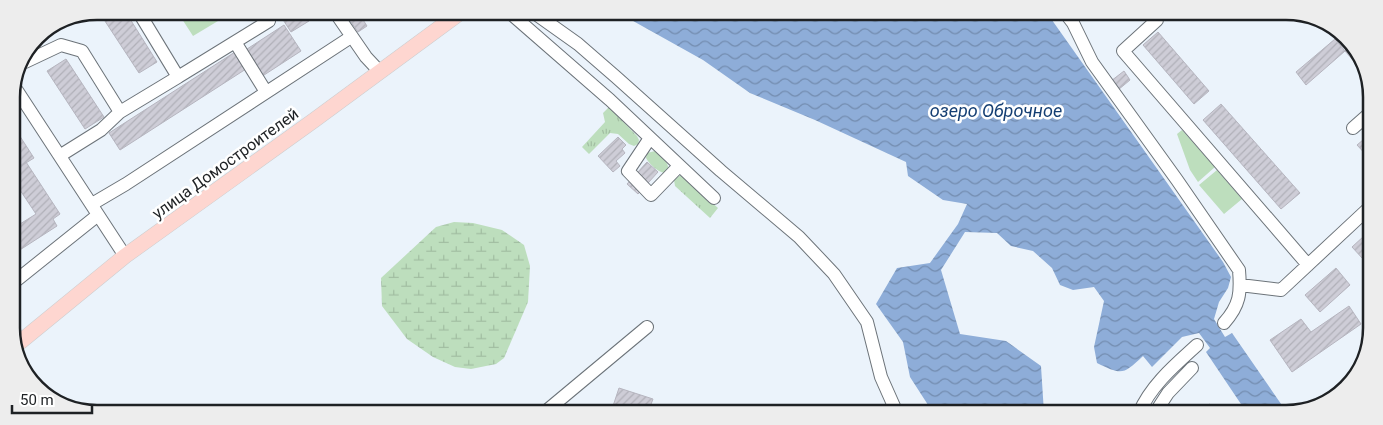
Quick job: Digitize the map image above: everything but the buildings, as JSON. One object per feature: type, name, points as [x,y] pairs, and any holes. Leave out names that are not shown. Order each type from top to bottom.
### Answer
[{"type":"main road","name":"улица Домостроителей","points":[[21,341],[125,256],[450,20]]},
{"type":"street","points":[[143,20],[178,77]]},
{"type":"street","points":[[61,156],[101,130],[120,112],[268,20]]},
{"type":"street","points":[[340,20],[380,72]]},
{"type":"street","points":[[518,20],[610,100],[714,198]]},
{"type":"street","points":[[544,20],[578,44],[616,76],[721,171],[799,237],[834,274],[867,322],[881,377],[893,405]]},
{"type":"street","points":[[1071,20],[1092,62],[1239,270],[1238,302],[1234,312],[1224,323]]},
{"type":"street","points":[[1157,20],[1123,51],[1308,265]]},
{"type":"street","points":[[20,277],[95,209],[126,184],[351,36]]},
{"type":"street","points":[[235,42],[266,92]]},
{"type":"street","points":[[30,60],[61,45],[82,51],[120,112]]},
{"type":"street","points":[[20,95],[125,256]]},
{"type":"street","points":[[1354,128],[1363,120]]},
{"type":"street","points":[[650,138],[628,171],[651,195],[679,166]]},
{"type":"street","points":[[1240,285],[1281,290],[1363,218]]},
{"type":"street","points":[[553,405],[647,327]]},
{"type":"street","points":[[1143,405],[1165,375],[1197,345]]},
{"type":"street","points":[[1160,405],[1168,393],[1192,368]]},
{"type":"green space","points":[[183,20],[220,20],[193,36]]},
{"type":"green space","points":[[609,107],[637,136],[638,144],[634,146],[618,134],[610,133],[589,154],[582,147],[605,122],[603,113]]},
{"type":"green space","points":[[1182,130],[1215,167],[1198,182],[1190,170],[1177,134]]},
{"type":"green space","points":[[655,151],[666,162],[668,171],[664,173],[659,171],[647,160],[647,153]]},
{"type":"green space","points":[[1217,170],[1242,199],[1224,214],[1199,185]]},
{"type":"green space","points":[[682,176],[718,208],[710,218],[675,186],[674,180]]},
{"type":"green space","points":[[454,222],[473,223],[502,230],[524,245],[530,266],[528,302],[504,358],[496,364],[471,369],[455,367],[433,357],[407,339],[382,306],[381,278],[436,227]]},
{"type":"water","name":"озеро Оброчное","points":[[631,20],[1052,20],[1223,262],[1231,277],[1228,288],[1219,302],[1214,319],[1225,337],[1232,333],[1282,405],[1242,405],[1206,352],[1210,348],[1199,333],[1182,337],[1152,367],[1143,356],[1131,367],[1122,371],[1112,370],[1097,363],[1094,347],[1104,301],[1094,287],[1073,290],[1060,285],[1052,268],[1033,251],[1011,246],[997,233],[965,232],[941,270],[960,334],[1006,341],[1041,366],[1043,405],[928,405],[910,377],[903,342],[876,304],[897,268],[930,263],[958,224],[967,204],[943,200],[908,176],[906,162],[815,120],[750,93],[703,60]]}]
